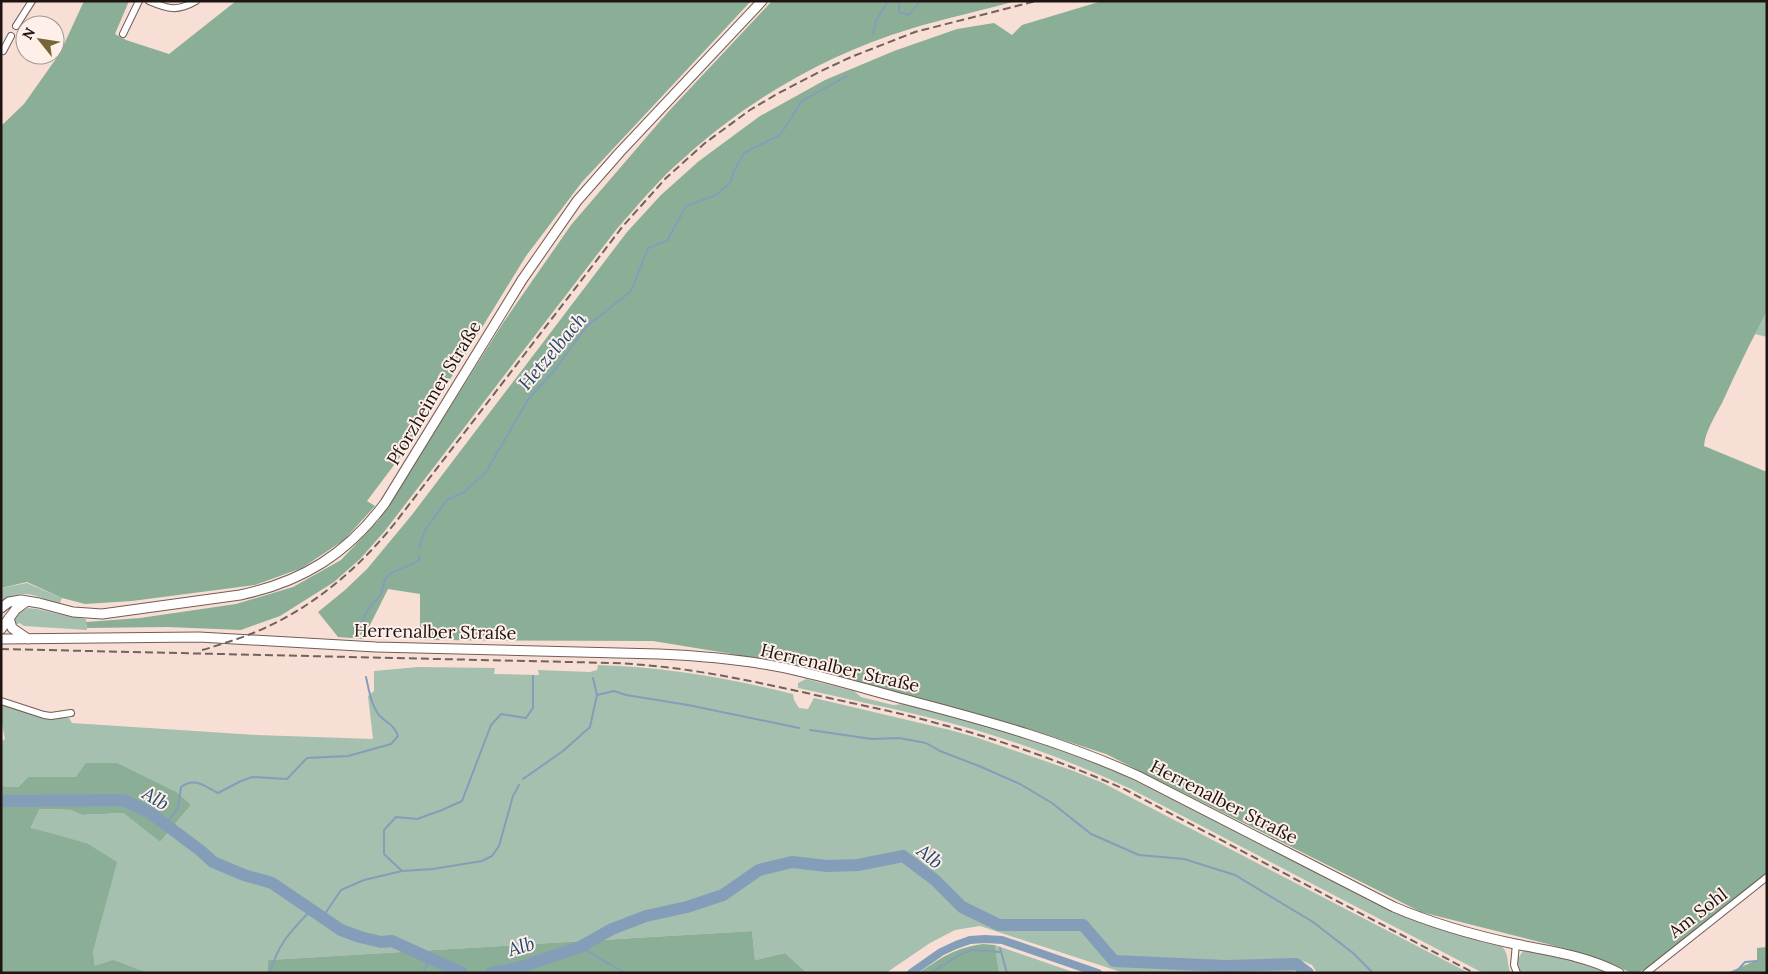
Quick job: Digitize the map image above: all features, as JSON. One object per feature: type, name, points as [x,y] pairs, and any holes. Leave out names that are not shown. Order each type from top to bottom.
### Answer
[{"type":"main road","name":"Pforzheimer Straße","points":[[1,608],[9,602],[16,600],[39,603],[73,612],[102,614],[240,595],[300,576],[346,546],[385,503],[522,280],[577,201],[620,152],[762,1]]},
{"type":"main road","points":[[1,629],[16,609],[27,602]]},
{"type":"main road","points":[[9,618],[12,628],[28,639]]},
{"type":"main road","name":"Herrenalber Straße","points":[[1,639],[199,637],[376,648],[659,654],[698,656],[797,671],[992,722],[1063,745],[1106,761],[1138,776],[1394,907],[1424,920],[1462,932],[1590,961],[1619,973]]},
{"type":"street","points":[[23,15],[32,1]]},
{"type":"street","points":[[123,34],[139,1]]},
{"type":"street","points":[[149,1],[166,8],[175,9],[196,1]]},
{"type":"street","points":[[2,52],[11,36]]},
{"type":"street","points":[[1,701],[44,715],[51,716],[70,713]]},
{"type":"street","name":"Am Sohl","points":[[1646,973],[1767,877]]},
{"type":"street","points":[[1516,944],[1514,965],[1517,973]]},
{"type":"green space","points":[[84,1],[129,1],[115,34],[126,40],[169,54],[236,1],[751,1],[582,182],[526,256],[412,441],[367,501],[375,506],[344,540],[302,568],[255,585],[132,601],[85,604],[62,598],[27,582],[1,588],[1,126],[24,104],[52,65],[65,65],[65,42]]},
{"type":"green space","points":[[772,1],[1016,1],[936,21],[879,39],[849,52],[790,81],[762,98],[709,137],[675,166],[649,192],[616,230],[384,532],[360,559],[334,582],[280,616],[241,630],[167,627],[87,628],[86,622],[140,618],[236,604],[293,587],[341,560],[379,520],[503,323],[571,225],[668,112]]},
{"type":"green space","points":[[1102,1],[1767,1],[1767,312],[1711,424],[1704,446],[1767,472],[1767,873],[1638,973],[1631,973],[1615,965],[1567,949],[1421,912],[1106,754],[1023,727],[798,665],[653,641],[420,640],[420,594],[388,589],[363,639],[338,637],[318,612],[367,569],[411,516],[627,232],[661,195],[699,161],[760,116],[825,80],[894,51],[957,29],[994,23],[1012,35],[1022,25]]},
{"type":"green space","points":[[1767,312],[1767,337],[1755,334]]},
{"type":"green space","points":[[27,583],[62,598],[59,605],[30,594],[9,597],[1,602],[1,588]]},
{"type":"green space","points":[[28,608],[86,619],[87,630],[24,626],[20,623],[14,625],[16,616]]},
{"type":"green space","points":[[598,665],[673,671],[744,683],[793,694],[799,708],[808,709],[814,698],[950,730],[1071,770],[1103,783],[1469,973],[1317,973],[1312,965],[1303,961],[1292,973],[1124,973],[980,926],[955,930],[930,943],[886,973],[807,973],[785,953],[755,960],[752,931],[268,960],[267,973],[152,973],[95,966],[93,952],[116,862],[87,843],[31,829],[38,809],[71,810],[82,815],[123,813],[160,842],[191,805],[76,777],[28,777],[18,787],[1,786],[1,742],[5,739],[1,719],[1,705],[46,718],[69,718],[72,723],[257,735],[373,739],[368,696],[374,691],[374,671],[418,667],[495,668],[494,674],[539,675],[538,670],[590,672],[597,670]]},
{"type":"green space","points":[[806,679],[854,691],[861,697],[893,705],[905,704],[1008,733],[1059,749],[1109,768],[1399,914],[1475,940],[1501,946],[1506,952],[1511,973],[1483,973],[1131,789],[1082,768],[1008,740],[957,725],[798,688],[798,683]]},
{"type":"green space","points":[[86,763],[117,763],[176,792],[191,805],[160,842],[123,813],[82,815],[71,810],[39,809],[31,828],[87,843],[117,862],[93,952],[95,966],[113,960],[152,973],[1,973],[1,786],[18,787],[28,777],[76,777]]},
{"type":"green space","points":[[752,931],[755,960],[785,953],[807,973],[267,973],[268,960]]},
{"type":"green space","points":[[983,944],[995,945],[999,973],[919,973],[949,954],[964,948]]},
{"type":"green space","points":[[995,945],[1076,973],[999,973]]},
{"type":"green space","points":[[1767,947],[1767,973],[1727,973],[1757,960],[1757,948]]},
{"type":"green space","points":[[1523,951],[1574,961],[1608,973],[1521,973],[1517,960]]},
{"type":"waterway","name":"Hetzelbach","points":[[873,34],[876,21],[888,1]]},
{"type":"waterway","name":"Hetzelbach","points":[[899,1],[899,12],[909,15],[920,1]]},
{"type":"waterway","name":"Hetzelbach","points":[[419,548],[425,530],[447,500],[464,492],[486,472],[529,398],[554,371],[586,327],[631,291],[648,248],[667,241],[686,206],[716,195],[731,182],[733,173],[744,153],[780,135],[802,101],[847,76]]},
{"type":"waterway","name":"Hetzelbach","points":[[358,636],[362,621],[371,605],[379,597],[387,576],[416,562],[419,560],[419,555]]},
{"type":"waterway","points":[[402,871],[384,854],[384,830],[396,817],[417,819],[462,801],[491,725],[501,714],[526,718],[533,708],[533,676]]},
{"type":"waterway","name":"Hetzelbach","points":[[165,825],[178,808],[181,787],[186,784],[204,785],[218,793],[252,777],[287,779],[307,758],[348,756],[391,744],[398,736],[392,726],[376,711],[366,677]]},
{"type":"waterway","points":[[593,678],[597,695]]},
{"type":"waterway","points":[[523,779],[563,751],[590,727],[597,695],[614,691],[626,695],[688,705],[799,728]]},
{"type":"waterway","points":[[810,730],[872,739],[899,738],[926,743],[940,751],[1020,784],[1052,803],[1091,834],[1139,855],[1184,859],[1235,875],[1313,922],[1353,953],[1373,973]]},
{"type":"waterway","points":[[322,918],[341,890],[364,880],[402,871],[433,869],[482,861],[492,856],[499,846],[513,796],[519,785]]},
{"type":"waterway","name":"Alb","points":[[1,801],[123,800],[149,812],[213,862],[244,875],[272,883],[341,930],[381,942],[392,941],[462,973]]},
{"type":"waterway","name":"Alb","points":[[491,973],[518,968],[580,947],[612,929],[646,916],[687,907],[723,895],[759,870],[792,862],[827,866],[858,865],[903,856],[935,880],[962,907],[999,925],[1083,925],[1114,961],[1225,966],[1296,964],[1308,973]]},
{"type":"waterway","points":[[270,973],[281,946],[296,925],[310,911]]},
{"type":"waterway","points":[[911,973],[941,952],[956,945],[970,940],[985,939],[1002,940],[1098,973]]},
{"type":"waterway","points":[[580,947],[625,973]]},
{"type":"waterway","points":[[1000,948],[1007,973]]},
{"type":"waterway","points":[[931,973],[959,955],[972,950],[1000,952]]},
{"type":"waterway","points":[[423,973],[430,959]]},
{"type":"waterway","points":[[1735,973],[1745,962],[1757,961]]},
{"type":"railway","points":[[202,650],[253,633],[299,610],[321,595],[360,562],[395,523],[623,226],[666,178],[705,143],[750,110],[777,94],[851,57],[915,32],[1036,1]]},
{"type":"railway","points":[[1,649],[613,663],[668,667],[775,686],[960,729],[1076,769],[1122,788],[1474,973]]}]
